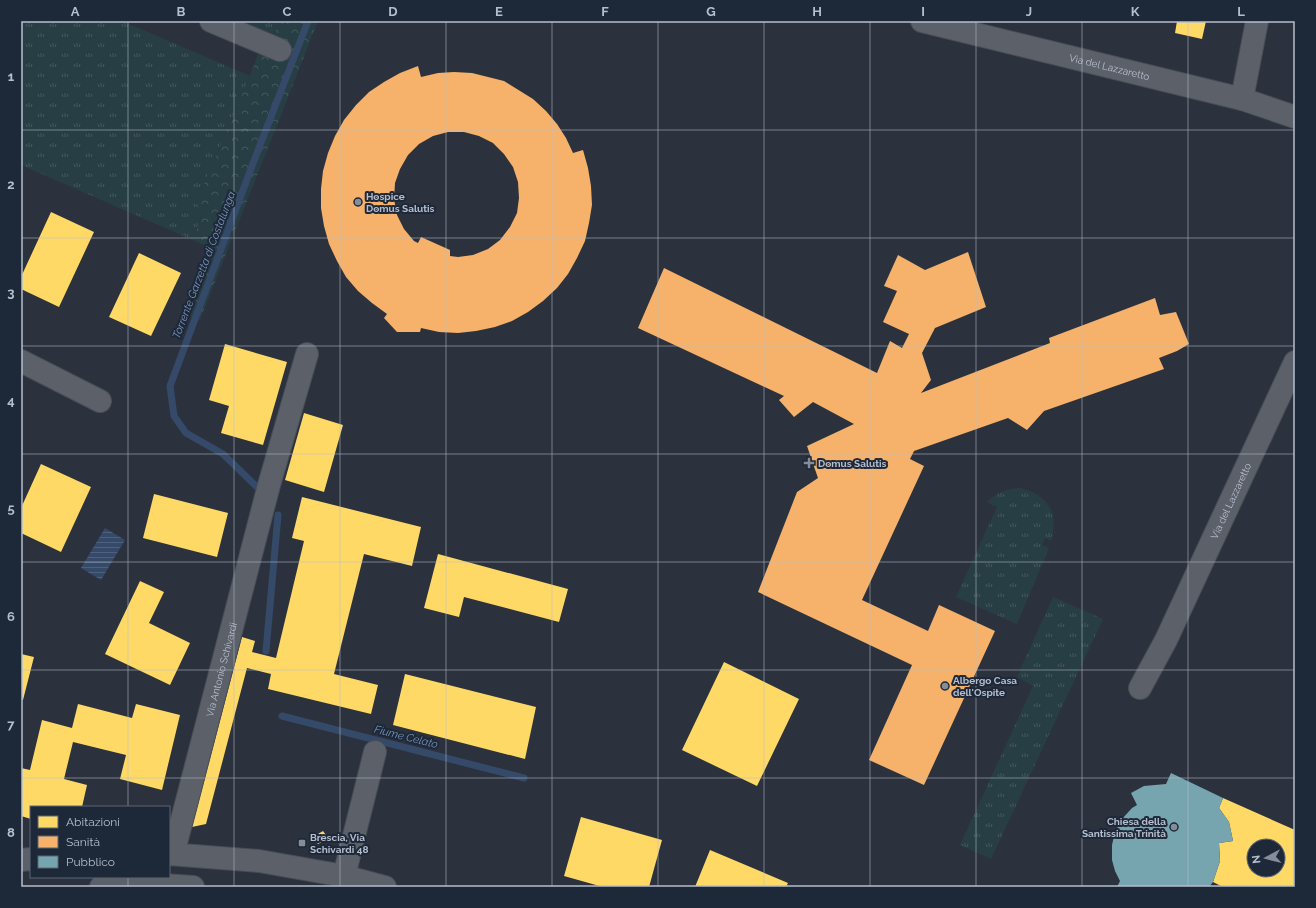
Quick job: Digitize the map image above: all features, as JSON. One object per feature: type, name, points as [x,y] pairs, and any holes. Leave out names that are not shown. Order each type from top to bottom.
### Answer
[{"type":"street","points":[[211,21],[280,50]]},
{"type":"street","name":"Via del Lazzaretto","points":[[922,21],[968,27],[1242,99],[1295,116]]},
{"type":"street","points":[[1242,99],[1258,21]]},
{"type":"street","name":"Via Antonio Schivardi","points":[[307,354],[269,485],[177,839],[171,854],[259,861],[344,876],[385,887]]},
{"type":"street","points":[[21,361],[100,401]]},
{"type":"street","name":"Via del Lazzaretto","points":[[1140,688],[1166,640],[1295,362]]},
{"type":"street","points":[[344,876],[375,752]]},
{"type":"street","points":[[101,887],[164,885],[193,887]]},
{"type":"green space","points":[[21,21],[122,21],[250,76],[196,203],[203,210],[193,240],[21,165]]},
{"type":"green space","points":[[239,21],[282,21],[273,35]]},
{"type":"green space","points":[[282,21],[318,21],[200,320],[190,317],[215,250],[193,240],[203,211],[196,203],[250,76],[259,51],[266,50]]},
{"type":"green space","points":[[1020,488],[1038,495],[1049,506],[1052,513],[1053,531],[1051,541],[1045,538],[1042,545],[1049,548],[1017,624],[956,597],[997,507],[987,502],[1002,492]]},
{"type":"green space","points":[[1053,597],[1103,619],[991,859],[960,845],[1033,686],[1017,677]]},
{"type":"water","points":[[105,528],[125,540],[101,580],[81,568]]},
{"type":"building: Abitazioni","points":[[1177,21],[1206,21],[1202,39],[1175,33]]},
{"type":"building: Abitazioni","points":[[51,212],[94,232],[59,307],[21,289],[21,277]]},
{"type":"building: Abitazioni","points":[[139,253],[181,273],[151,336],[109,317]]},
{"type":"building: Abitazioni","points":[[225,344],[287,362],[263,445],[221,433],[229,406],[209,400]]},
{"type":"building: Abitazioni","points":[[304,413],[343,425],[324,492],[285,480]]},
{"type":"building: Abitazioni","points":[[41,464],[91,487],[61,552],[21,533],[21,508]]},
{"type":"building: Abitazioni","points":[[154,494],[228,513],[217,557],[143,538]]},
{"type":"building: Abitazioni","points":[[302,497],[421,527],[412,566],[364,554],[334,674],[378,685],[371,714],[268,689],[271,674],[247,668],[206,824],[192,827],[242,637],[255,641],[252,652],[276,658],[304,541],[292,538]]},
{"type":"building: Abitazioni","points":[[438,554],[568,589],[559,622],[464,597],[459,617],[424,608]]},
{"type":"building: Abitazioni","points":[[140,581],[164,592],[149,623],[190,643],[170,685],[105,654]]},
{"type":"building: Abitazioni","points":[[21,654],[34,657],[23,700],[21,699]]},
{"type":"building: Abitazioni","points":[[724,662],[799,699],[757,786],[682,750]]},
{"type":"building: Abitazioni","points":[[405,674],[536,707],[525,759],[393,725]]},
{"type":"building: Abitazioni","points":[[78,704],[132,718],[136,704],[180,715],[162,790],[120,779],[126,755],[73,742],[64,779],[87,785],[82,806],[30,806],[30,819],[21,816],[21,768],[30,770],[42,720],[72,728]]},
{"type":"building: Abitazioni","points":[[1223,798],[1295,830],[1295,887],[1223,887],[1213,882],[1220,861],[1219,843],[1233,841],[1229,822],[1219,808]]},
{"type":"building: Abitazioni","points":[[581,817],[662,840],[649,887],[603,887],[564,876]]},
{"type":"building: Abitazioni","points":[[323,831],[328,838],[318,844],[313,837]]},
{"type":"building: Abitazioni","points":[[710,850],[788,883],[786,887],[695,887]]},
{"type":"building: Sanità","name":"Hospice Domus Salutis","points":[[418,66],[421,77],[438,73],[454,72],[472,73],[504,81],[533,99],[546,111],[566,138],[573,153],[583,150],[591,186],[592,205],[585,241],[568,274],[557,288],[528,312],[512,321],[495,327],[458,333],[439,332],[421,328],[420,332],[397,332],[384,318],[387,314],[358,291],[346,277],[329,244],[321,208],[321,189],[323,171],[335,136],[344,120],[369,92],[400,73]],"holes":[[[448,132],[464,132],[479,136],[493,143],[504,154],[513,167],[518,182],[519,198],[517,213],[510,227],[500,240],[488,249],[473,255],[458,257],[450,256],[450,250],[421,237],[418,243],[414,241],[404,229],[397,215],[394,199],[395,183],[400,169],[408,155],[419,144],[433,136]]]},
{"type":"building: Sanità","points":[[968,252],[986,307],[935,328],[922,353],[931,380],[921,393],[1050,343],[1049,338],[1155,298],[1160,315],[1176,312],[1189,344],[1177,351],[1159,358],[1164,369],[1044,411],[1027,430],[1008,418],[914,451],[910,459],[924,466],[862,600],[928,631],[939,605],[995,631],[924,785],[869,760],[912,665],[758,592],[797,492],[818,478],[807,446],[854,424],[813,402],[794,417],[779,400],[784,396],[638,328],[664,268],[877,373],[890,341],[902,348],[909,334],[883,322],[897,291],[884,286],[898,255],[925,270]]},
{"type":"building: Pubblico","name":"Chiesa della Santissima Trinità","points":[[1171,773],[1223,798],[1219,808],[1229,822],[1233,841],[1219,843],[1220,861],[1213,882],[1209,887],[1117,887],[1120,881],[1112,860],[1112,845],[1115,832],[1122,819],[1132,808],[1137,805],[1131,793],[1144,786],[1166,784]]},
{"type":"waterway","name":"Torrente Garzetta di Costalunga","points":[[257,487],[223,454],[186,433],[174,416],[170,386],[308,21]]},
{"type":"waterway","name":"Torrente Garzetta di Costalunga","points":[[266,651],[278,515]]},
{"type":"waterway","name":"Fiume Celato","points":[[282,716],[524,778]]},
{"type":"place","name":"Hospice Domus Salutis","points":[[358,202]]},
{"type":"place","name":"Domus Salutis","points":[[809,463]]},
{"type":"place","name":"Albergo Casa dell'Ospite","points":[[945,686]]},
{"type":"place","name":"Chiesa della Santissima Trinità","points":[[1174,827]]},
{"type":"place","name":"Brescia, Via Schivardi 48","points":[[302,843]]}]
